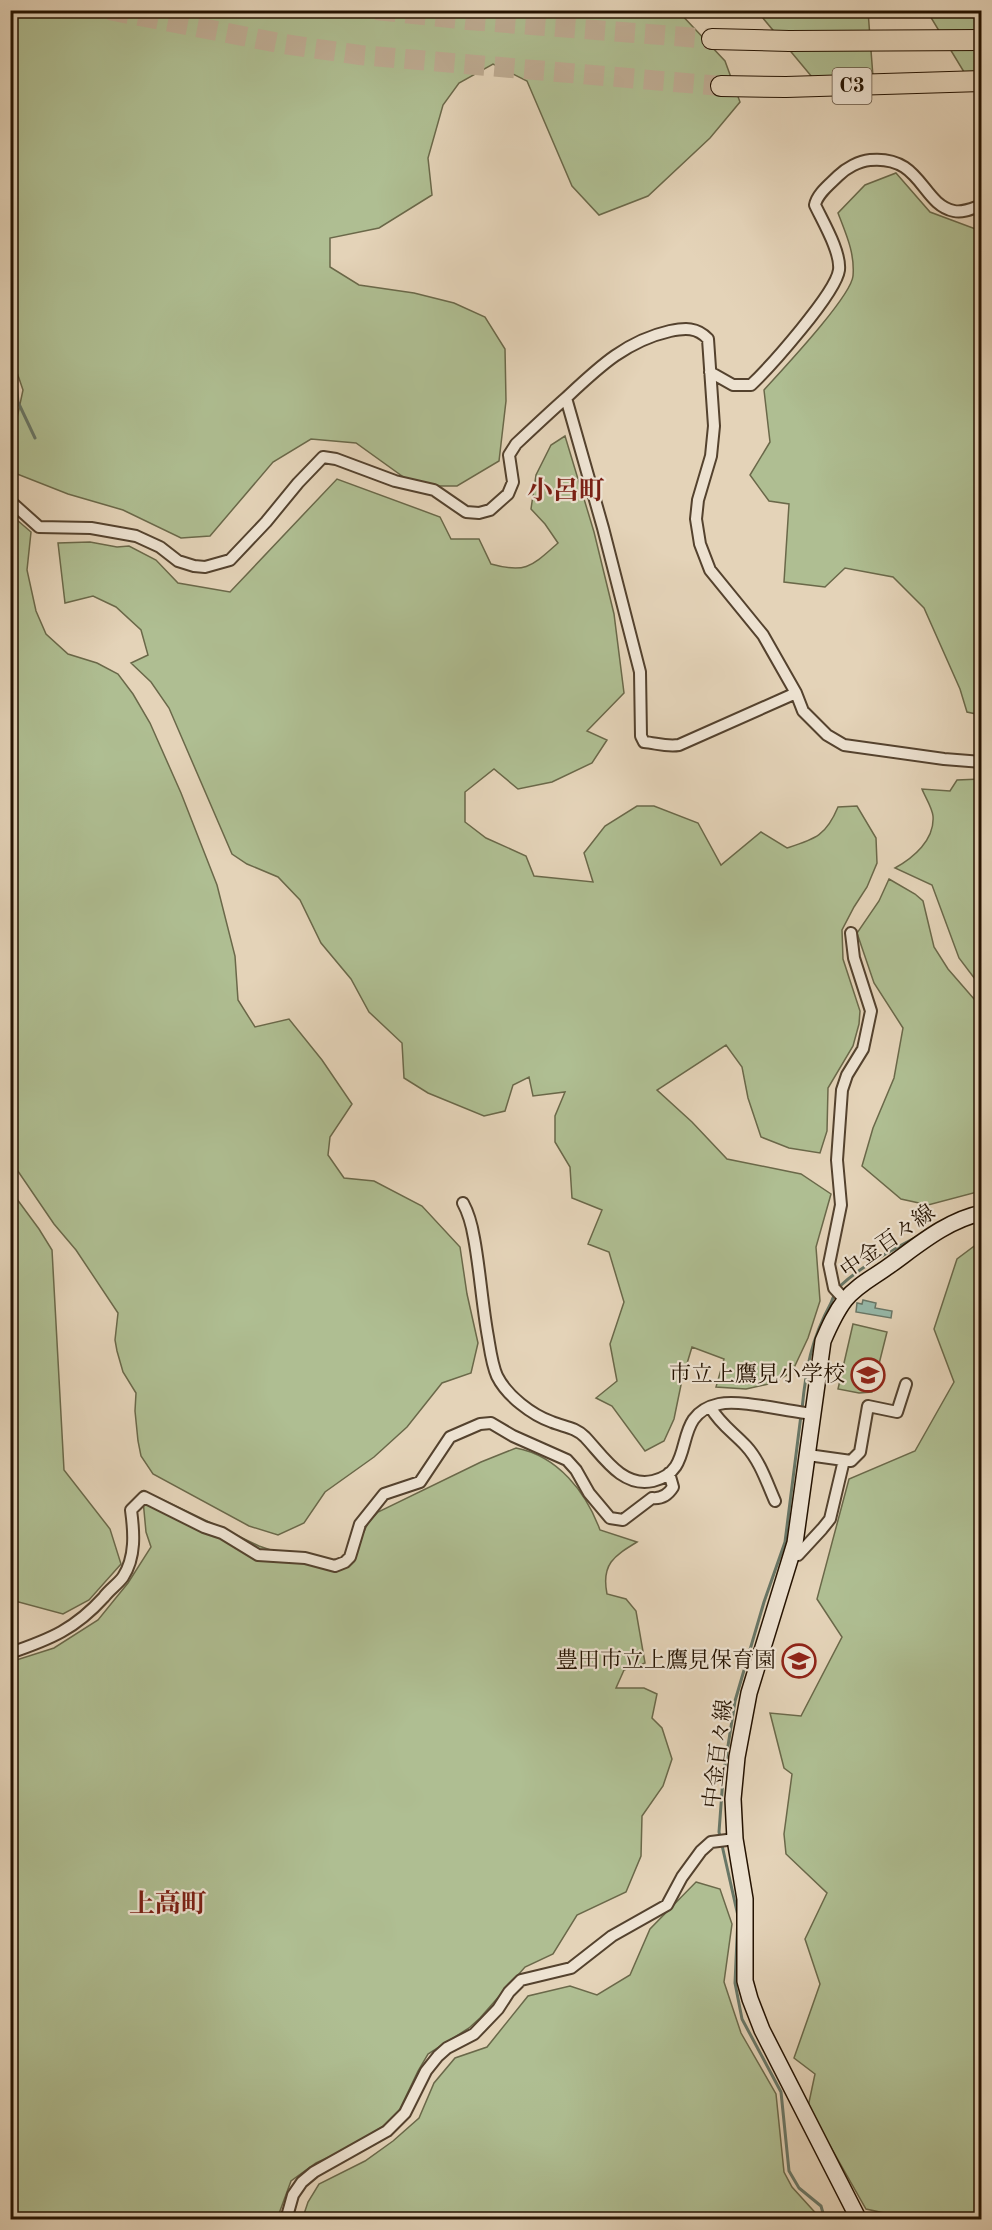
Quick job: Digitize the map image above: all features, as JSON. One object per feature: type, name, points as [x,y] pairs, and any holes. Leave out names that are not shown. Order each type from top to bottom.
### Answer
[{"type":"highway","name":"C3","points":[[712,39],[981,40]]},
{"type":"highway","name":"C3","points":[[722,86],[798,87],[981,81]]},
{"type":"main road","name":"中金百々線","points":[[859,2220],[762,2030],[745,1981],[745,1899],[732,1840],[737,1757],[749,1693],[793,1554],[823,1341],[830,1323],[844,1298],[864,1282],[934,1233],[970,1215],[981,1213]]},
{"type":"street","points":[[710,372],[732,385],[751,385],[772,365],[814,313],[837,279],[839,258],[815,205],[816,199],[843,171],[865,160],[881,159],[904,165],[942,205],[954,211],[966,211],[981,205]]},
{"type":"street","points":[[10,501],[39,527],[91,528],[136,536],[160,547],[178,561],[205,567],[230,560],[323,457],[336,459],[396,481],[435,490],[466,512],[479,513],[490,510],[508,494],[513,482],[509,455],[516,444],[594,371],[622,350],[656,334],[678,329],[692,329],[702,333],[708,339],[714,426],[711,456],[698,500],[696,519],[700,544],[710,570],[762,635],[796,693],[803,711],[813,723],[844,745],[981,762]]},
{"type":"street","points":[[566,398],[603,528],[640,672],[641,736],[644,742],[665,747],[679,745],[796,693]]},
{"type":"street","points":[[844,1298],[834,1288],[830,1263],[841,1205],[837,1161],[842,1090],[847,1075],[863,1049],[870,1011],[854,958],[851,933]]},
{"type":"street","points":[[463,1203],[475,1242],[490,1352],[498,1377],[515,1398],[531,1411],[583,1435],[620,1476],[653,1481],[669,1473],[683,1454],[692,1420],[704,1410],[719,1404],[734,1403],[812,1413]]},
{"type":"street","points":[[808,1455],[851,1461],[860,1452],[868,1406],[897,1412],[906,1384]]},
{"type":"street","points":[[711,1407],[725,1427],[747,1446],[756,1459],[775,1502]]},
{"type":"street","points":[[10,1653],[49,1640],[77,1623],[122,1577],[133,1548],[131,1509],[144,1497],[204,1527],[222,1533],[258,1556],[305,1558],[335,1566],[350,1557],[360,1524],[384,1494],[420,1482],[450,1437],[480,1424],[496,1425],[513,1436],[567,1460],[604,1514],[616,1520],[622,1520],[652,1498],[657,1499],[669,1492],[673,1487],[669,1473]]},
{"type":"street","points":[[793,1554],[798,1554],[830,1519],[844,1460]]},
{"type":"street","points":[[286,2220],[293,2195],[302,2182],[314,2172],[387,2132],[405,2113],[426,2071],[438,2056],[447,2048],[474,2034],[521,1980],[572,1968],[612,1936],[667,1905],[682,1877],[701,1851],[711,1842],[732,1840]]},
{"type":"shaded area","points":[[10,11],[678,11],[725,61],[740,102],[710,138],[648,196],[599,215],[572,186],[527,81],[493,64],[459,83],[443,105],[428,158],[432,195],[379,228],[330,238],[330,267],[359,285],[414,293],[454,303],[485,317],[505,349],[506,401],[499,461],[457,486],[416,486],[356,443],[311,439],[273,462],[210,536],[181,538],[123,510],[68,494],[12,472],[14,432],[23,390],[10,352]]},
{"type":"shaded area","points":[[757,11],[868,11],[874,90],[827,95]]},
{"type":"shaded area","points":[[927,11],[981,11],[981,91],[967,77]]},
{"type":"shaded area","points":[[896,173],[930,212],[981,231],[981,715],[967,712],[960,689],[924,608],[893,577],[845,568],[825,587],[784,582],[789,504],[769,501],[750,475],[770,442],[764,390],[841,300],[853,276],[851,251],[838,213],[865,185]]},
{"type":"shaded area","points":[[565,436],[594,532],[614,614],[624,693],[587,731],[607,740],[592,763],[552,782],[518,789],[494,769],[465,792],[465,822],[486,838],[526,856],[534,876],[593,882],[584,853],[605,826],[637,806],[654,806],[698,823],[721,865],[761,832],[787,848],[812,839],[829,824],[838,807],[857,806],[876,838],[877,863],[867,887],[842,930],[843,959],[860,1011],[859,1024],[853,1046],[828,1088],[827,1131],[820,1153],[789,1148],[761,1137],[748,1098],[742,1067],[726,1045],[657,1090],[727,1159],[801,1174],[831,1194],[816,1247],[820,1301],[808,1338],[792,1372],[773,1383],[746,1389],[716,1387],[724,1359],[692,1347],[674,1419],[664,1441],[645,1451],[612,1406],[596,1398],[617,1381],[610,1344],[624,1302],[609,1252],[588,1244],[602,1210],[572,1198],[570,1167],[555,1142],[555,1116],[565,1092],[533,1096],[529,1077],[513,1085],[505,1111],[484,1116],[428,1093],[404,1078],[402,1043],[369,1012],[351,979],[321,943],[300,900],[278,877],[247,864],[232,854],[169,708],[151,682],[131,663],[148,655],[141,630],[116,607],[93,596],[65,603],[58,543],[90,542],[117,547],[129,546],[156,560],[178,583],[230,592],[337,479],[440,517],[451,539],[479,539],[491,564],[521,568],[535,562],[558,543],[531,509],[536,475],[551,445]]},
{"type":"shaded area","points":[[10,514],[31,532],[27,570],[36,611],[46,634],[68,654],[97,663],[118,674],[150,723],[181,793],[217,885],[235,956],[238,1000],[255,1027],[289,1019],[322,1060],[352,1104],[330,1137],[328,1155],[344,1178],[374,1181],[422,1206],[460,1247],[478,1343],[471,1373],[442,1383],[407,1427],[374,1457],[325,1492],[304,1523],[278,1535],[249,1526],[153,1474],[141,1456],[135,1411],[136,1393],[123,1372],[117,1351],[115,1340],[118,1313],[76,1250],[54,1224],[11,1161]]},
{"type":"shaded area","points":[[982,779],[981,987],[959,958],[932,885],[895,868],[921,847],[927,840],[933,825],[930,806],[922,789],[950,791],[957,780]]},
{"type":"shaded area","points":[[889,879],[923,901],[934,947],[948,969],[981,1007],[981,1191],[928,1205],[901,1199],[862,1166],[873,1128],[894,1078],[903,1028],[874,983],[857,933],[879,901]]},
{"type":"shaded area","points":[[11,1191],[52,1250],[64,1470],[110,1529],[121,1564],[89,1600],[63,1614],[15,1601],[11,1602]]},
{"type":"shaded area","points":[[981,1241],[981,2219],[912,2219],[866,2209],[808,2107],[815,2074],[794,2058],[820,1984],[805,1939],[827,1893],[786,1854],[784,1834],[792,1774],[784,1768],[770,1713],[801,1716],[842,1637],[817,1599],[849,1479],[915,1451],[954,1382],[934,1329],[957,1259]]},
{"type":"shaded area","points":[[863,1300],[876,1303],[875,1308],[892,1311],[891,1318],[856,1312],[857,1303],[862,1304]]},
{"type":"shaded area","points":[[853,1324],[887,1332],[872,1392],[859,1393],[838,1389]]},
{"type":"shaded area","points":[[516,1448],[531,1452],[557,1467],[587,1502],[600,1530],[637,1542],[611,1562],[606,1575],[607,1594],[626,1599],[636,1611],[645,1663],[624,1670],[616,1688],[644,1688],[657,1694],[652,1718],[662,1728],[672,1759],[663,1786],[642,1816],[641,1856],[626,1892],[577,1915],[553,1954],[525,1967],[469,2028],[428,2054],[398,2113],[385,2125],[351,2147],[316,2163],[291,2181],[277,2219],[11,2219],[10,1662],[54,1648],[98,1620],[128,1583],[151,1547],[146,1532],[143,1500],[153,1495],[259,1546],[285,1555],[340,1565],[358,1544],[368,1523],[378,1512],[481,1462]]},
{"type":"shaded area","points":[[696,1882],[720,1889],[732,1924],[724,1982],[741,2033],[776,2094],[784,2172],[792,2187],[821,2219],[302,2220],[308,2202],[319,2184],[365,2161],[419,2118],[434,2083],[455,2058],[487,2047],[528,1996],[570,1986],[597,1995],[630,1975],[650,1929]]},
{"type":"waterway","points":[[10,32],[16,10]]},
{"type":"waterway","points":[[10,354],[14,363],[18,402],[35,438]]},
{"type":"waterway","points":[[802,1409],[805,1380],[814,1342],[836,1290],[866,1266],[917,1237]]},
{"type":"waterway","points":[[801,1415],[785,1542],[764,1602],[735,1701],[723,1778],[719,1832],[738,1916],[735,1983],[742,2019],[781,2092],[789,2171],[799,2188],[821,2206],[825,2220]]},
{"type":"tunnel","points":[[109,10],[284,44],[360,55],[721,86]]},
{"type":"tunnel","points":[[376,10],[468,20],[712,39]]},
{"type":"place","name":"市立上鷹見小学校","points":[[868,1375]]},
{"type":"place","name":"豊田市立上鷹見保育園","points":[[799,1661]]},
{"type":"district","name":"小呂町","points":[[566,492]]},
{"type":"district","name":"上高町","points":[[168,1905]]}]
